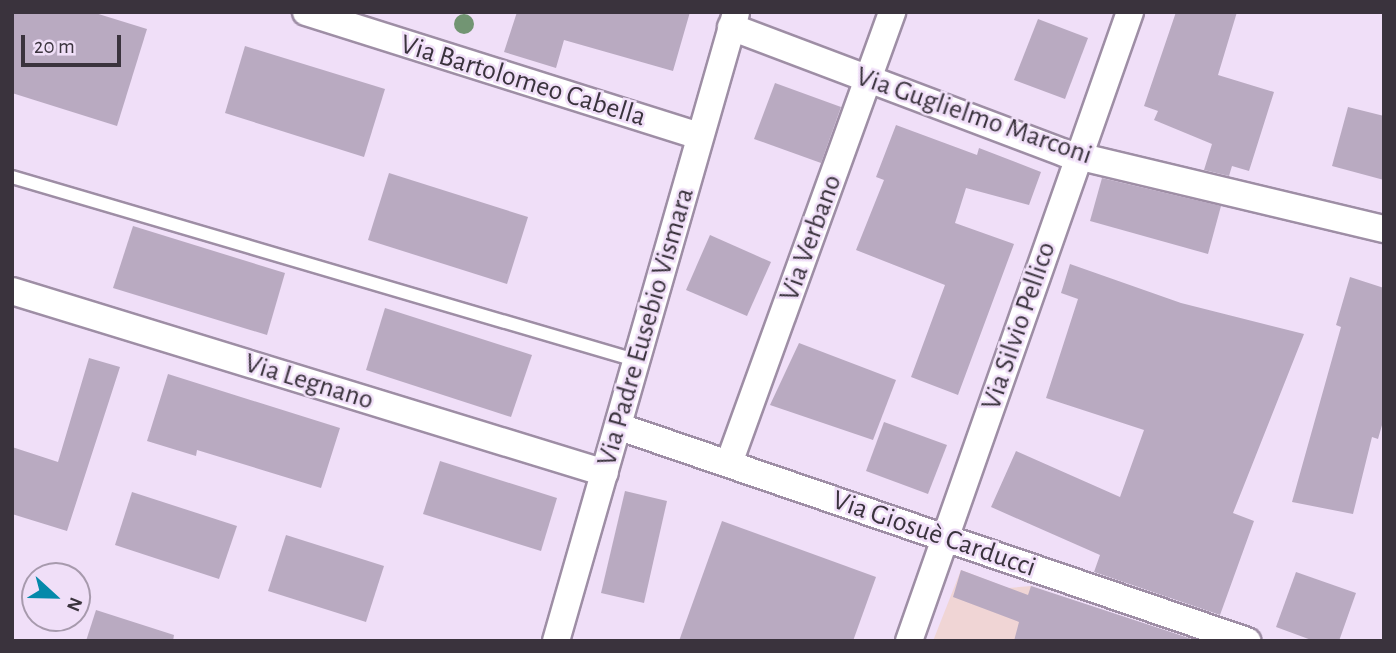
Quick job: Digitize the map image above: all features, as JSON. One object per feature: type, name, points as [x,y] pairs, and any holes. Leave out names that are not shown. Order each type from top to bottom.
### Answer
[{"type":"street","name":"Via Bartolomeo Cabella","points":[[306,12],[700,136]]},
{"type":"street","name":"Via Verbano","points":[[729,463],[869,80],[891,12]]},
{"type":"street","name":"Via Silvio Pellico","points":[[909,641],[1130,12]]},
{"type":"street","name":"Via Padre Eusebio Vismara","points":[[556,641],[620,427],[734,20]]},
{"type":"street","name":"Via Guglielmo Marconi","points":[[734,20],[869,80],[1079,156],[1384,229]]},
{"type":"street","name":"Via Legnano","points":[[12,291],[605,473]]},
{"type":"street","name":"Via Giosuè Carducci","points":[[620,427],[1247,641]]},
{"type":"lane","points":[[12,177],[638,361]]},
{"type":"shaded area","points":[[961,570],[1008,588],[1031,586],[1184,641],[933,641]]},
{"type":"building","points":[[12,12],[92,12],[147,29],[117,126],[12,93]]},
{"type":"building","points":[[517,12],[690,12],[673,71],[564,40],[556,68],[504,52]]},
{"type":"building","points":[[1176,12],[1237,12],[1218,75],[1274,92],[1249,171],[1232,166],[1229,176],[1204,170],[1212,144],[1154,120],[1158,111],[1144,106]]},
{"type":"building","points":[[1038,19],[1088,38],[1065,99],[1014,80]]},
{"type":"building","points":[[245,46],[385,89],[364,157],[225,113]]},
{"type":"building","points":[[775,83],[841,107],[821,163],[754,139]]},
{"type":"building","points":[[1348,107],[1384,116],[1384,180],[1332,166]]},
{"type":"building","points":[[896,125],[977,155],[979,148],[1041,172],[1029,205],[966,188],[955,223],[1014,244],[958,395],[911,377],[945,285],[856,250],[884,180],[876,177]]},
{"type":"building","points":[[389,173],[528,217],[507,284],[368,240]]},
{"type":"building","points":[[1102,178],[1221,206],[1208,254],[1090,221]]},
{"type":"building","points":[[133,226],[285,273],[267,335],[113,288]]},
{"type":"building","points":[[710,235],[771,262],[747,316],[686,290]]},
{"type":"building","points":[[1070,264],[1181,303],[1304,334],[1233,513],[1254,521],[1220,615],[1094,572],[1100,555],[991,507],[1016,451],[1120,497],[1144,430],[1046,398],[1078,299],[1061,293]]},
{"type":"building","points":[[1350,277],[1384,288],[1384,418],[1378,439],[1372,437],[1353,514],[1292,502],[1341,327],[1336,325]]},
{"type":"building","points":[[385,308],[532,355],[511,417],[366,370]]},
{"type":"building","points":[[799,343],[896,380],[873,440],[770,405]]},
{"type":"building","points":[[89,358],[120,367],[67,531],[12,514],[12,447],[58,462]]},
{"type":"building","points":[[168,374],[340,428],[321,488],[197,450],[196,456],[147,441]]},
{"type":"building","points":[[884,422],[947,445],[928,494],[866,471]]},
{"type":"building","points":[[440,461],[557,498],[541,551],[423,514]]},
{"type":"building","points":[[625,491],[667,501],[644,603],[601,593]]},
{"type":"building","points":[[132,492],[237,526],[219,579],[115,545]]},
{"type":"building","points":[[722,521],[876,577],[853,641],[679,641]]},
{"type":"building","points":[[286,535],[384,566],[366,622],[268,591]]},
{"type":"building","points":[[961,570],[1028,595],[1031,586],[1198,641],[1014,641],[1019,622],[953,597]]},
{"type":"building","points":[[1296,572],[1356,593],[1339,641],[1314,641],[1276,627]]},
{"type":"building","points":[[96,610],[174,635],[173,641],[86,641]]}]
